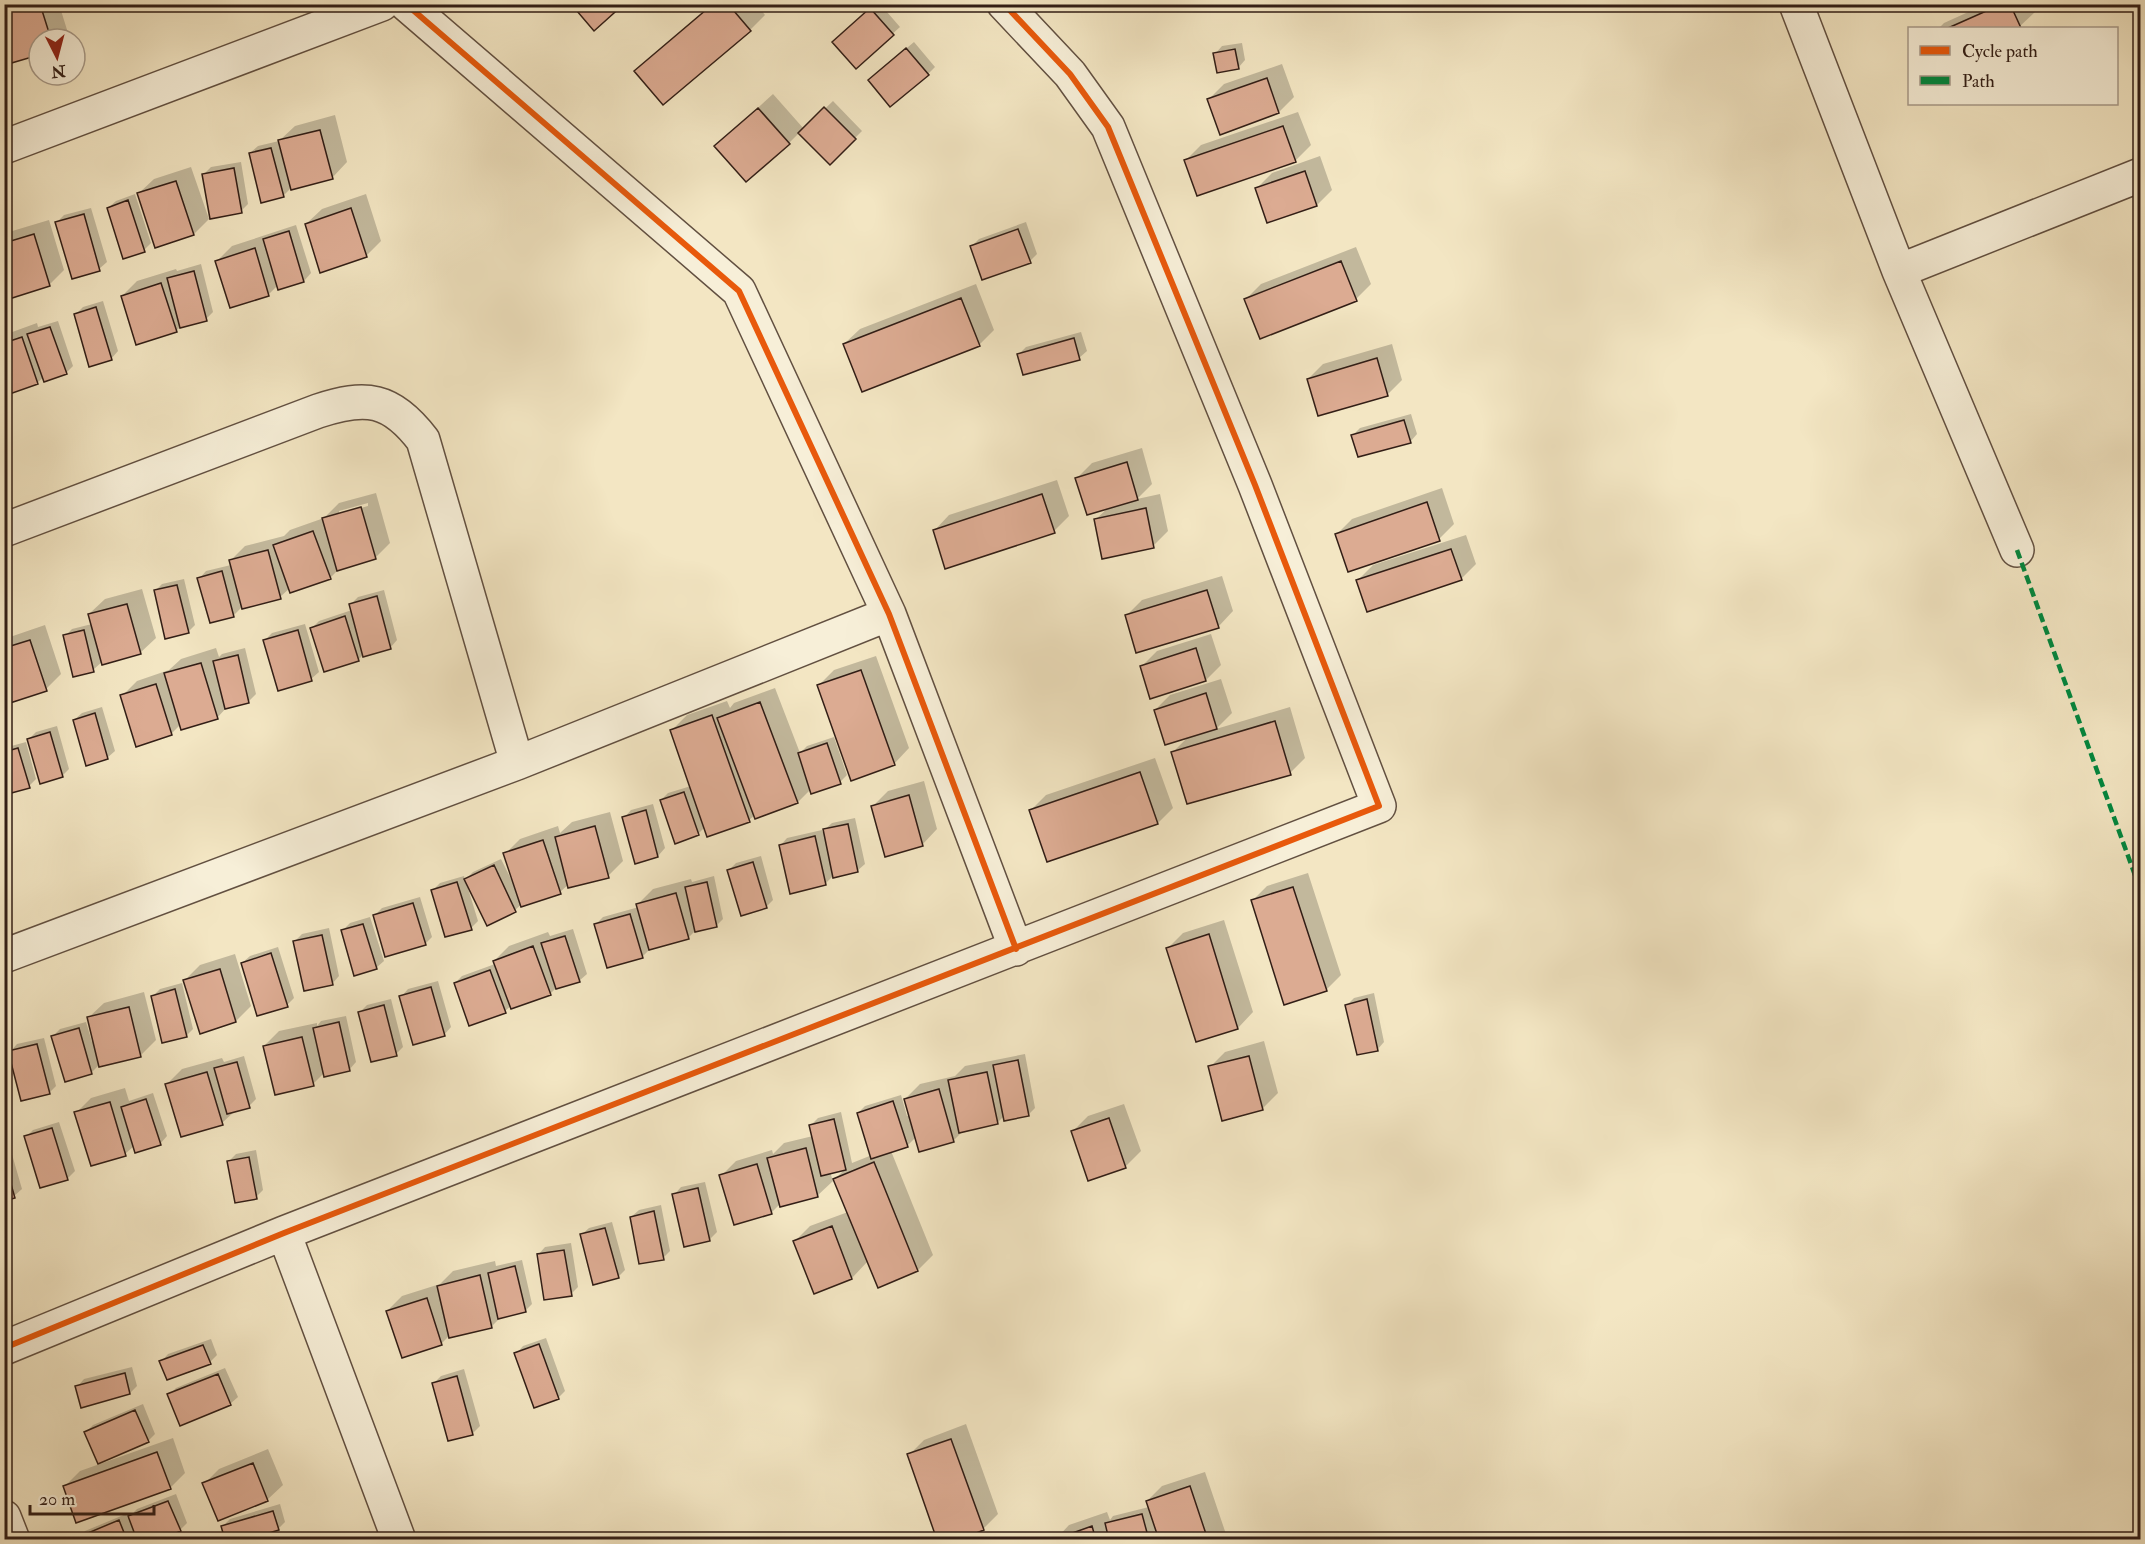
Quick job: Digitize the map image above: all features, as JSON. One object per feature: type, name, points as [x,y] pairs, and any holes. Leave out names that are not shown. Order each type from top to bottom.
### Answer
[{"type":"street","points":[[4,147],[382,4]]},
{"type":"street","points":[[406,4],[739,291],[890,614],[1016,949]]},
{"type":"street","points":[[4,1348],[284,1233],[1378,806],[1256,485],[1108,127],[1070,74],[1004,4]]},
{"type":"street","points":[[1796,4],[1899,271],[2017,549]]},
{"type":"street","points":[[1899,271],[2140,175]]},
{"type":"street","points":[[4,530],[318,411],[345,402],[381,403],[410,423],[423,440],[517,763]]},
{"type":"street","points":[[4,956],[517,763],[890,614]]},
{"type":"street","points":[[284,1233],[399,1539]]},
{"type":"street","points":[[4,1517],[14,1539]]},
{"type":"building","points":[[4,4],[40,4],[47,27],[27,27],[27,58],[8,64],[4,55]]},
{"type":"building","points":[[571,4],[624,4],[594,31]]},
{"type":"building","points":[[713,4],[728,4],[751,31],[663,105],[634,71]]},
{"type":"building","points":[[2002,4],[2010,4],[2021,27],[1950,27]]},
{"type":"building","points":[[870,8],[894,35],[856,69],[832,42]]},
{"type":"building","points":[[906,48],[929,75],[890,107],[868,80]]},
{"type":"building","points":[[1235,49],[1239,69],[1217,73],[1213,53]]},
{"type":"building","points":[[1267,78],[1279,113],[1220,135],[1207,99]]},
{"type":"building","points":[[824,107],[856,139],[830,165],[798,133]]},
{"type":"building","points":[[758,108],[790,144],[746,182],[714,146]]},
{"type":"building","points":[[1283,126],[1296,162],[1197,196],[1184,160]]},
{"type":"building","points":[[320,130],[333,179],[291,190],[278,140]]},
{"type":"building","points":[[271,148],[284,197],[261,203],[249,153]]},
{"type":"building","points":[[234,168],[242,213],[210,219],[202,174]]},
{"type":"building","points":[[1305,171],[1317,206],[1267,223],[1255,188]]},
{"type":"building","points":[[176,181],[194,235],[155,248],[137,193]]},
{"type":"building","points":[[128,200],[145,252],[123,259],[107,208]]},
{"type":"building","points":[[351,208],[367,257],[320,273],[305,224]]},
{"type":"building","points":[[84,214],[100,271],[72,279],[55,222]]},
{"type":"building","points":[[1018,229],[1031,263],[982,280],[970,246]]},
{"type":"building","points":[[289,231],[304,282],[278,290],[263,239]]},
{"type":"building","points":[[34,234],[50,286],[9,299],[4,285],[4,243]]},
{"type":"building","points":[[255,248],[269,296],[230,308],[215,261]]},
{"type":"building","points":[[1341,261],[1357,301],[1260,339],[1244,299]]},
{"type":"building","points":[[194,271],[207,321],[180,328],[167,278]]},
{"type":"building","points":[[161,283],[177,332],[136,345],[121,296]]},
{"type":"building","points":[[961,298],[980,346],[862,392],[843,344]]},
{"type":"building","points":[[96,307],[112,360],[89,367],[74,314]]},
{"type":"building","points":[[50,327],[67,374],[44,382],[27,334]]},
{"type":"building","points":[[22,337],[38,384],[4,396],[4,343]]},
{"type":"building","points":[[1074,338],[1080,360],[1023,375],[1017,354]]},
{"type":"building","points":[[1377,358],[1388,396],[1318,416],[1307,379]]},
{"type":"building","points":[[1404,420],[1411,443],[1358,457],[1351,435]]},
{"type":"building","points":[[1127,462],[1138,500],[1087,515],[1075,478]]},
{"type":"building","points":[[1042,494],[1055,533],[945,569],[933,530]]},
{"type":"building","points":[[1427,502],[1440,541],[1348,572],[1335,534]]},
{"type":"building","points":[[361,507],[376,559],[337,571],[322,518]]},
{"type":"building","points":[[1146,508],[1154,548],[1102,559],[1094,519]]},
{"type":"building","points":[[313,531],[331,579],[290,593],[273,545]]},
{"type":"building","points":[[1451,549],[1462,580],[1367,612],[1356,580]]},
{"type":"building","points":[[268,550],[281,599],[242,609],[229,560]]},
{"type":"building","points":[[222,571],[234,617],[210,623],[197,578]]},
{"type":"building","points":[[177,585],[189,633],[165,639],[154,590]]},
{"type":"building","points":[[1207,590],[1219,628],[1136,653],[1125,615]]},
{"type":"building","points":[[377,596],[391,649],[363,657],[349,604]]},
{"type":"building","points":[[127,604],[141,654],[102,665],[88,614]]},
{"type":"building","points":[[345,616],[359,661],[324,672],[310,628]]},
{"type":"building","points":[[84,630],[94,672],[73,677],[63,635]]},
{"type":"building","points":[[298,630],[312,681],[278,691],[263,640]]},
{"type":"building","points":[[30,640],[47,691],[10,703],[4,685],[4,648]]},
{"type":"building","points":[[1196,648],[1206,681],[1150,699],[1140,666]]},
{"type":"building","points":[[238,655],[249,703],[225,709],[213,661]]},
{"type":"building","points":[[201,663],[218,719],[181,730],[164,673]]},
{"type":"building","points":[[861,670],[895,765],[851,781],[817,685]]},
{"type":"building","points":[[156,684],[172,735],[136,747],[120,695]]},
{"type":"building","points":[[1206,693],[1217,729],[1165,745],[1154,710]]},
{"type":"building","points":[[760,702],[798,803],[755,819],[717,718]]},
{"type":"building","points":[[95,713],[108,759],[86,766],[73,720]]},
{"type":"building","points":[[712,715],[750,822],[707,837],[670,730]]},
{"type":"building","points":[[1275,721],[1291,775],[1187,804],[1171,752]]},
{"type":"building","points":[[50,732],[63,777],[40,784],[27,739]]},
{"type":"building","points":[[827,743],[841,784],[811,794],[798,753]]},
{"type":"building","points":[[18,748],[30,788],[4,795],[4,752]]},
{"type":"building","points":[[1140,772],[1158,824],[1047,862],[1029,810]]},
{"type":"building","points":[[684,792],[699,835],[675,844],[660,800]]},
{"type":"building","points":[[909,795],[923,846],[885,857],[871,806]]},
{"type":"building","points":[[646,810],[658,857],[635,864],[622,817]]},
{"type":"building","points":[[848,824],[858,872],[833,878],[823,829]]},
{"type":"building","points":[[595,826],[609,878],[568,888],[555,837]]},
{"type":"building","points":[[815,836],[826,885],[790,894],[779,845]]},
{"type":"building","points":[[543,840],[561,894],[521,907],[503,853]]},
{"type":"building","points":[[753,862],[767,908],[741,916],[727,870]]},
{"type":"building","points":[[494,865],[516,912],[487,926],[464,879]]},
{"type":"building","points":[[457,882],[472,930],[445,937],[431,890]]},
{"type":"building","points":[[707,882],[717,927],[695,932],[685,887]]},
{"type":"building","points":[[1293,887],[1327,991],[1284,1005],[1251,900]]},
{"type":"building","points":[[676,893],[689,939],[649,950],[636,904]]},
{"type":"building","points":[[413,903],[426,945],[385,957],[373,915]]},
{"type":"building","points":[[630,914],[643,958],[607,968],[594,924]]},
{"type":"building","points":[[363,924],[377,969],[354,976],[341,930]]},
{"type":"building","points":[[1209,934],[1238,1029],[1196,1042],[1166,948]]},
{"type":"building","points":[[322,935],[333,985],[304,991],[293,941]]},
{"type":"building","points":[[565,936],[580,982],[556,989],[541,943]]},
{"type":"building","points":[[533,946],[551,995],[511,1009],[493,961]]},
{"type":"building","points":[[271,953],[288,1007],[257,1016],[241,963]]},
{"type":"building","points":[[220,969],[236,1022],[200,1034],[183,980]]},
{"type":"building","points":[[490,970],[506,1013],[469,1026],[454,983]]},
{"type":"building","points":[[431,987],[445,1036],[413,1045],[399,996]]},
{"type":"building","points":[[175,989],[187,1037],[162,1043],[151,996]]},
{"type":"building","points":[[1367,999],[1378,1051],[1357,1055],[1345,1005]]},
{"type":"building","points":[[384,1005],[397,1056],[371,1062],[358,1012]]},
{"type":"building","points":[[129,1007],[141,1057],[99,1067],[87,1017]]},
{"type":"building","points":[[339,1022],[350,1071],[324,1077],[313,1028]]},
{"type":"building","points":[[79,1028],[92,1074],[65,1082],[51,1036]]},
{"type":"building","points":[[302,1037],[314,1086],[275,1095],[263,1046]]},
{"type":"building","points":[[37,1044],[50,1094],[21,1101],[8,1051]]},
{"type":"building","points":[[1249,1056],[1263,1110],[1222,1121],[1208,1066]]},
{"type":"building","points":[[1018,1060],[1029,1116],[1004,1121],[993,1065]]},
{"type":"building","points":[[237,1062],[250,1108],[227,1114],[214,1068]]},
{"type":"building","points":[[207,1072],[223,1125],[181,1137],[165,1084]]},
{"type":"building","points":[[987,1072],[998,1124],[959,1133],[948,1080]]},
{"type":"building","points":[[939,1089],[954,1142],[919,1152],[904,1099]]},
{"type":"building","points":[[146,1099],[161,1145],[135,1153],[121,1107]]},
{"type":"building","points":[[893,1101],[908,1147],[871,1159],[857,1113]]},
{"type":"building","points":[[110,1102],[126,1156],[91,1166],[74,1112]]},
{"type":"building","points":[[1109,1118],[1126,1168],[1088,1181],[1071,1131]]},
{"type":"building","points":[[834,1119],[846,1170],[821,1176],[809,1125]]},
{"type":"building","points":[[52,1128],[68,1180],[40,1188],[24,1136]]},
{"type":"building","points":[[806,1148],[818,1197],[780,1207],[767,1158]]},
{"type":"building","points":[[249,1157],[257,1199],[235,1203],[227,1161]]},
{"type":"building","points":[[4,1160],[15,1198],[4,1201]]},
{"type":"building","points":[[874,1162],[918,1271],[878,1288],[833,1179]]},
{"type":"building","points":[[757,1164],[772,1214],[734,1225],[719,1175]]},
{"type":"building","points":[[698,1188],[710,1241],[684,1247],[672,1194]]},
{"type":"building","points":[[654,1211],[664,1260],[639,1264],[630,1217]]},
{"type":"building","points":[[832,1226],[852,1279],[814,1294],[793,1241]]},
{"type":"building","points":[[605,1228],[619,1278],[593,1285],[580,1234]]},
{"type":"building","points":[[564,1250],[572,1296],[544,1300],[537,1254]]},
{"type":"building","points":[[515,1266],[526,1312],[498,1319],[488,1273]]},
{"type":"building","points":[[480,1275],[492,1328],[449,1338],[437,1286]]},
{"type":"building","points":[[427,1298],[442,1345],[402,1358],[386,1311]]},
{"type":"building","points":[[539,1344],[559,1399],[534,1408],[514,1353]]},
{"type":"building","points":[[203,1345],[211,1364],[167,1380],[159,1361]]},
{"type":"building","points":[[125,1373],[130,1394],[81,1408],[75,1386]]},
{"type":"building","points":[[218,1374],[231,1405],[180,1426],[167,1394]]},
{"type":"building","points":[[457,1376],[473,1435],[448,1441],[432,1383]]},
{"type":"building","points":[[135,1410],[149,1442],[98,1464],[84,1432]]},
{"type":"building","points":[[951,1439],[984,1530],[958,1540],[937,1540],[907,1454]]},
{"type":"building","points":[[157,1452],[171,1489],[76,1523],[63,1486]]},
{"type":"building","points":[[253,1463],[268,1501],[218,1521],[202,1483]]},
{"type":"building","points":[[1190,1486],[1208,1540],[1159,1540],[1146,1501]]},
{"type":"building","points":[[168,1501],[181,1531],[159,1540],[137,1540],[128,1516]]},
{"type":"building","points":[[273,1511],[279,1530],[245,1540],[225,1540],[221,1526]]},
{"type":"building","points":[[1142,1514],[1149,1540],[1109,1540],[1105,1523]]},
{"type":"building","points":[[119,1520],[127,1540],[76,1540],[76,1538]]},
{"type":"building","points":[[1092,1526],[1096,1540],[1053,1540]]},
{"type":"marked path","points":[[2017,550],[2140,889]]},
{"type":"cycle path","points":[[406,4],[739,291],[889,614],[1016,949]]},
{"type":"cycle path","points":[[4,1348],[284,1233],[1379,806],[1255,485],[1108,127],[1070,74],[1004,4]]}]
